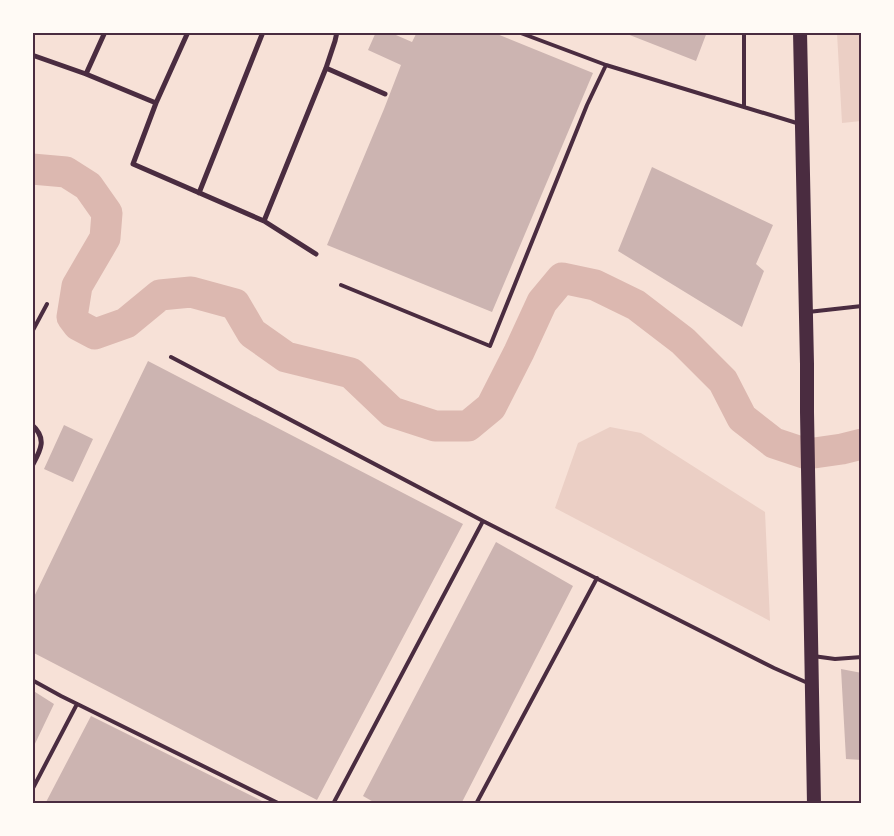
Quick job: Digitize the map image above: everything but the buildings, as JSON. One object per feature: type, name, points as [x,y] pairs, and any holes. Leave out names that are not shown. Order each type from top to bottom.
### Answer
[{"type":"highway","points":[[800,32],[814,804]]},
{"type":"street","points":[[86,74],[105,32]]},
{"type":"street","points":[[188,32],[156,103],[132,164],[264,221],[316,254]]},
{"type":"street","points":[[199,193],[263,32]]},
{"type":"street","points":[[264,221],[326,68],[337,32]]},
{"type":"street","points":[[32,54],[156,103]]},
{"type":"street","points":[[326,68],[385,94]]},
{"type":"street","points":[[32,425],[41,436],[42,448],[32,466]]},
{"type":"lane","points":[[518,32],[606,65],[802,124]]},
{"type":"lane","points":[[744,32],[744,107]]},
{"type":"lane","points":[[341,285],[490,346],[606,65]]},
{"type":"lane","points":[[32,332],[47,304]]},
{"type":"lane","points":[[806,312],[862,306]]},
{"type":"lane","points":[[172,357],[483,521],[774,668],[812,685]]},
{"type":"lane","points":[[333,804],[483,521]]},
{"type":"lane","points":[[476,804],[597,578]]},
{"type":"lane","points":[[811,656],[835,659],[862,657]]},
{"type":"lane","points":[[32,680],[280,804]]},
{"type":"lane","points":[[32,790],[77,704]]},
{"type":"shaded area","points":[[837,33],[861,33],[861,121],[842,123]]},
{"type":"shaded area","points":[[610,427],[641,433],[765,512],[770,621],[555,508],[578,443]]},
{"type":"waterway","points":[[32,169],[66,172],[88,186],[107,213],[105,238],[77,286],[72,317],[78,325],[95,334],[126,323],[160,295],[191,292],[235,304],[252,333],[286,357],[351,373],[392,412],[435,426],[468,426],[491,407],[542,302],[562,278],[595,285],[636,305],[683,341],[723,381],[742,418],[774,443],[807,454],[862,444]]}]
